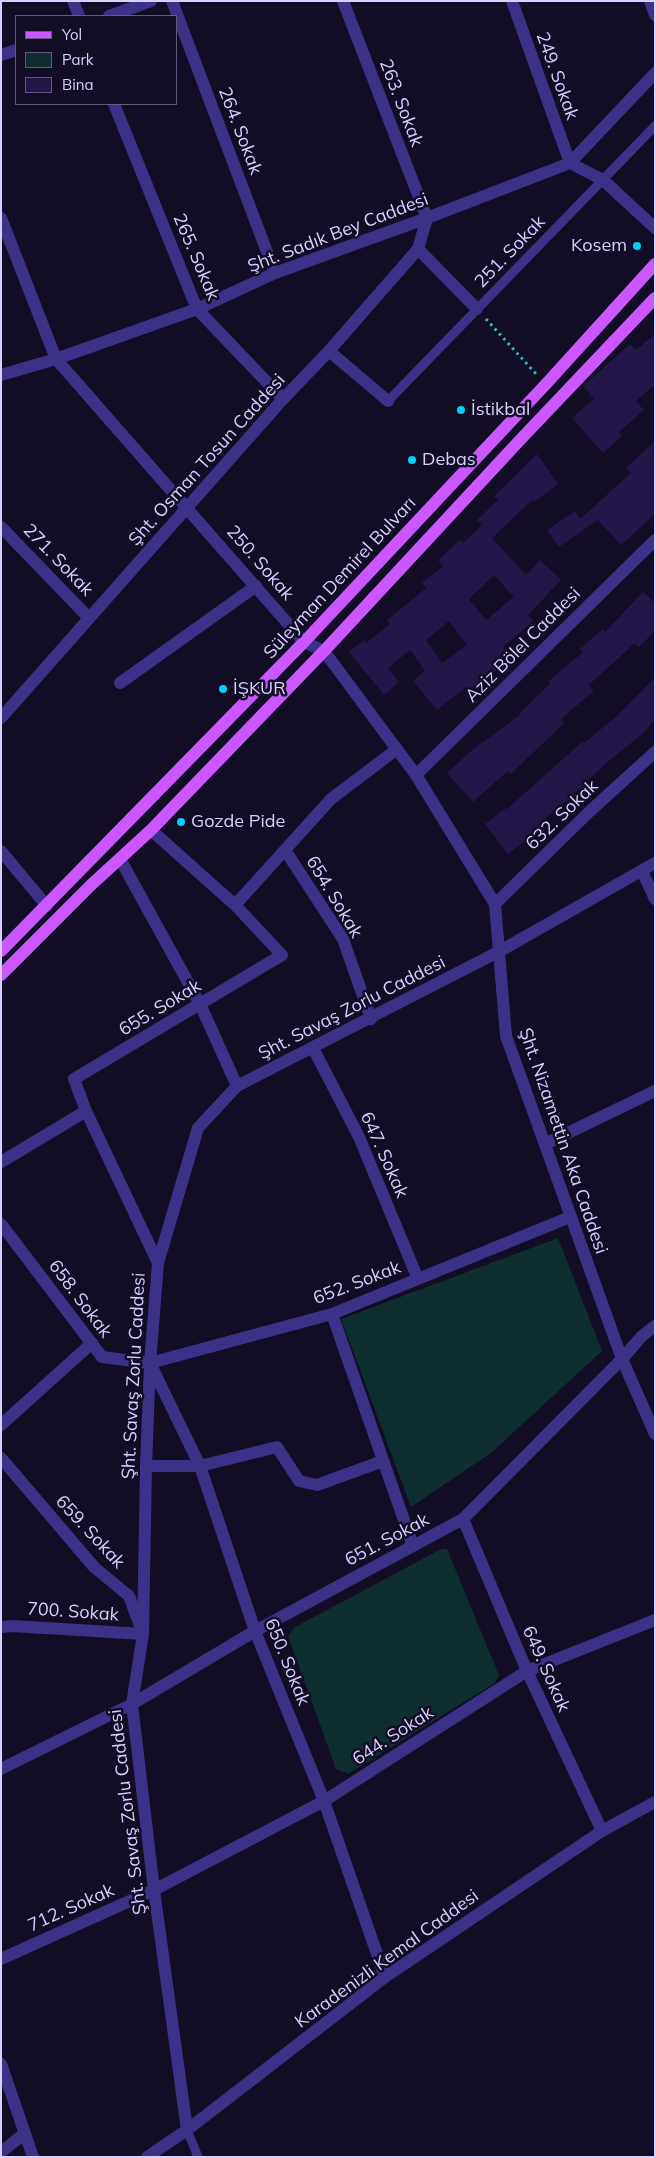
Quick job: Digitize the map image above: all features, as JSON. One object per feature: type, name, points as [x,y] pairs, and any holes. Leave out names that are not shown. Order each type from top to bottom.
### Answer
[{"type":"main road","name":"Süleyman Demirel Bulvarı","points":[[1,951],[304,642],[546,384],[655,264]]},
{"type":"main road","points":[[1,975],[151,830],[324,651],[655,298]]},
{"type":"street","points":[[73,1],[79,15]]},
{"type":"street","points":[[112,15],[151,1]]},
{"type":"street","name":"264. Sokak","points":[[172,1],[177,15]]},
{"type":"street","name":"263. Sokak","points":[[342,1],[427,218]]},
{"type":"street","name":"249. Sokak","points":[[512,1],[570,163]]},
{"type":"street","points":[[650,1],[655,15]]},
{"type":"street","name":"264. Sokak","points":[[178,17],[275,273]]},
{"type":"street","points":[[1,55],[15,50]]},
{"type":"street","name":"Şht. Sadık Bey Caddesi","points":[[1,375],[56,359],[196,309],[275,273],[427,218],[570,163],[655,73]]},
{"type":"street","name":"265. Sokak","points":[[114,105],[196,309],[283,399]]},
{"type":"street","points":[[570,163],[603,180],[655,228]]},
{"type":"street","points":[[1,218],[56,359]]},
{"type":"street","name":"Şht. Osman Tosun Caddesi","points":[[1,718],[189,508],[283,399],[330,351],[418,249],[427,218]]},
{"type":"street","points":[[418,249],[477,309]]},
{"type":"street","points":[[330,351],[388,401]]},
{"type":"street","name":"250. Sokak","points":[[56,359],[189,508],[304,642]]},
{"type":"street","name":"271. Sokak","points":[[1,527],[89,618]]},
{"type":"street","name":"Aziz Bölel Caddesi","points":[[416,775],[655,540]]},
{"type":"street","points":[[120,683],[256,586]]},
{"type":"street","name":"Şht. Nizamettin Aka Caddesi","points":[[304,642],[324,651],[416,775],[495,904],[506,1036],[622,1359],[655,1434]]},
{"type":"street","points":[[235,905],[331,799],[396,749]]},
{"type":"street","name":"632. Sokak","points":[[495,904],[589,812],[655,752]]},
{"type":"street","name":"655. Sokak","points":[[151,830],[235,905],[282,954],[74,1079],[86,1111],[158,1263]]},
{"type":"street","name":"654. Sokak","points":[[285,850],[343,939],[371,1019]]},
{"type":"street","points":[[1,851],[47,906]]},
{"type":"street","points":[[120,859],[200,1004],[237,1086]]},
{"type":"street","name":"Şht. Savaş Zorlu Caddesi","points":[[187,2130],[154,1890],[132,1704],[143,1634],[150,1362],[158,1263],[198,1128],[237,1086],[500,952],[655,863]]},
{"type":"street","points":[[642,871],[655,899]]},
{"type":"street","name":"647. Sokak","points":[[313,1048],[359,1137],[418,1279]]},
{"type":"street","points":[[544,1144],[655,1091]]},
{"type":"street","points":[[1,1162],[86,1111]]},
{"type":"street","name":"652. Sokak","points":[[150,1362],[332,1314],[570,1217]]},
{"type":"street","name":"658. Sokak","points":[[1,1224],[102,1356],[150,1362]]},
{"type":"street","points":[[332,1314],[413,1546]]},
{"type":"street","name":"651. Sokak","points":[[1,1769],[132,1704],[254,1631],[463,1519],[622,1359],[642,1336],[655,1326]]},
{"type":"street","points":[[1,1425],[92,1343]]},
{"type":"street","name":"650. Sokak","points":[[150,1362],[200,1466],[254,1631],[324,1801],[385,1977]]},
{"type":"street","points":[[146,1466],[200,1466],[277,1447],[299,1481],[317,1486],[384,1461]]},
{"type":"street","name":"659. Sokak","points":[[1,1458],[94,1567],[128,1596],[143,1634]]},
{"type":"street","name":"649. Sokak","points":[[463,1519],[527,1671],[602,1832]]},
{"type":"street","name":"644. Sokak","points":[[154,1890],[324,1801],[527,1671],[655,1620]]},
{"type":"street","name":"700. Sokak","points":[[1,1627],[13,1626],[143,1634]]},
{"type":"street","name":"Karadenizli Kemal Caddesi","points":[[147,2157],[187,2130],[385,1977],[602,1832],[655,1802]]},
{"type":"street","name":"712. Sokak","points":[[1,1958],[154,1890]]},
{"type":"street","points":[[1,2064],[33,2157]]},
{"type":"street","points":[[1,2152],[24,2134]]},
{"type":"lane","name":"251. Sokak","points":[[388,401],[655,126]]},
{"type":"lane","name":"Şht. Savaş Zorlu Caddesi","points":[[187,2130],[198,2157]]},
{"type":"path","points":[[477,309],[546,384]]},
{"type":"green space","points":[[558,1238],[602,1351],[491,1453],[411,1507],[341,1319]]},
{"type":"green space","points":[[441,1549],[447,1549],[499,1675],[495,1683],[348,1774],[336,1769],[288,1636],[295,1627]]},
{"type":"building","points":[[655,334],[655,385],[636,401],[644,410],[619,432],[622,436],[603,453],[572,418],[594,399],[583,386],[630,344],[636,350]]},
{"type":"building","points":[[655,441],[655,514],[621,545],[598,520],[559,547],[547,530],[575,511],[580,519],[631,473],[626,468]]},
{"type":"building","points":[[537,454],[558,484],[534,502],[532,500],[492,538],[526,575],[540,560],[561,580],[528,615],[533,621],[503,647],[512,659],[485,679],[488,683],[471,695],[466,687],[437,710],[413,681],[425,671],[410,650],[388,668],[399,682],[384,695],[349,652],[364,640],[366,643],[390,624],[387,620],[426,588],[422,583],[443,566],[438,560],[460,540],[463,543],[482,525],[477,520],[498,500],[494,496]],"holes":[[[494,575],[514,597],[486,620],[469,599]],[[449,621],[467,645],[442,663],[426,640]]]},
{"type":"building","points":[[643,592],[655,603],[655,631],[639,647],[635,643],[589,685],[594,691],[561,719],[564,723],[511,774],[508,771],[473,802],[447,773],[471,751],[521,714],[550,684],[548,682],[583,652],[580,649],[603,629],[605,632]]},
{"type":"building","points":[[655,677],[655,720],[642,734],[604,765],[568,800],[538,824],[541,828],[508,854],[485,824],[507,809],[582,742],[584,743],[617,716]]},
{"type":"place","name":"Kosem","points":[[637,246]]},
{"type":"place","name":"İstikbal","points":[[461,410]]},
{"type":"place","name":"Debas","points":[[412,460]]},
{"type":"place","name":"İŞKUR","points":[[223,689]]},
{"type":"place","name":"Gozde Pide","points":[[181,822]]}]
